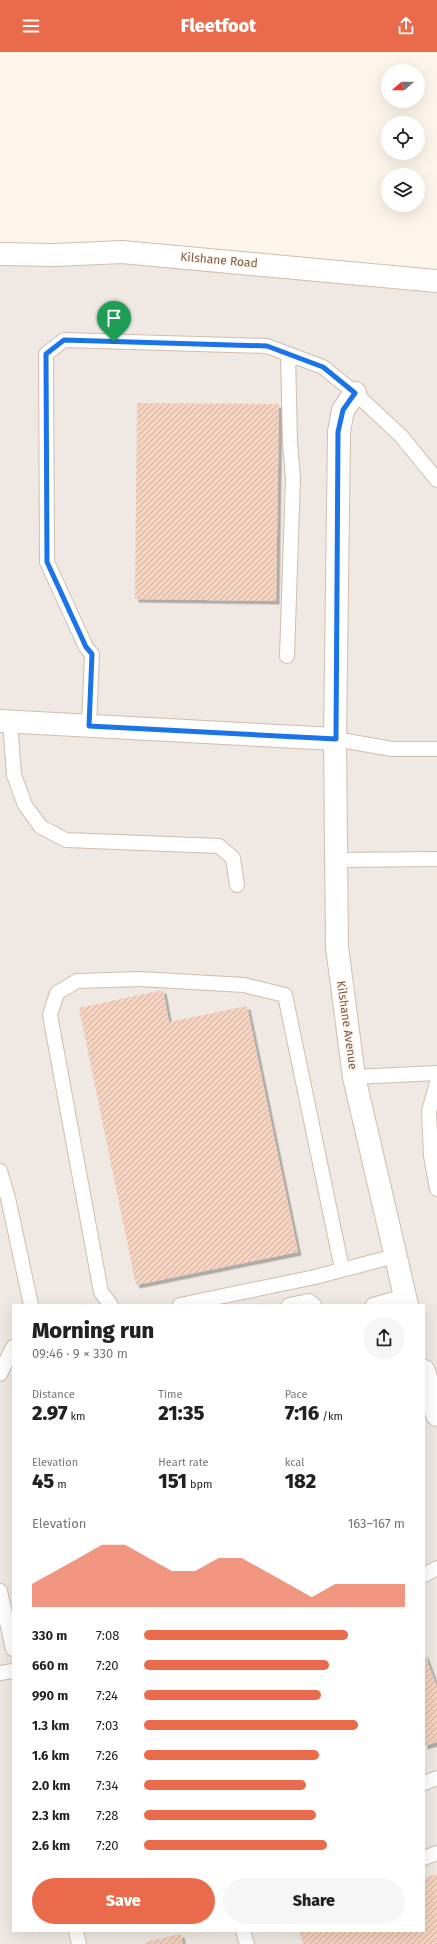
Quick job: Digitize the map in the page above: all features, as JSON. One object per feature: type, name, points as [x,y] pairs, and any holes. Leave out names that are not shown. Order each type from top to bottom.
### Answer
[{"type":"street","name":"Kilshane Road","points":[[0,254],[55,255],[122,252],[437,281]]},
{"type":"street","name":"Kilshane Avenue","points":[[355,393],[343,410],[338,432],[336,739],[337,947],[354,1077],[406,1301]]},
{"type":"street","points":[[5,721],[336,739]]},
{"type":"street","points":[[425,1374],[437,1415]]},
{"type":"lane","points":[[89,726],[92,654],[86,647],[47,562],[46,354],[64,340],[267,346],[323,367],[355,393],[401,436],[437,480]]},
{"type":"lane","points":[[287,656],[293,478],[290,442],[288,354]]},
{"type":"lane","points":[[5,721],[14,774],[25,805],[41,828],[66,840],[219,846],[233,858],[237,885]]},
{"type":"lane","points":[[336,739],[392,749],[437,749]]},
{"type":"lane","points":[[336,860],[437,859]]},
{"type":"lane","points":[[110,1304],[101,1292],[50,1014],[57,994],[77,981],[140,979],[237,985],[285,995],[342,1269]]},
{"type":"lane","points":[[354,1077],[437,1073]]},
{"type":"lane","points":[[437,1084],[429,1111],[431,1156],[437,1189]]},
{"type":"lane","points":[[0,1171],[8,1198],[31,1304]]},
{"type":"lane","points":[[185,1304],[315,1277],[395,1256]]},
{"type":"lane","points":[[293,1304],[309,1301],[313,1304]]},
{"type":"lane","points":[[381,1304],[406,1301]]},
{"type":"lane","points":[[0,1374],[12,1349]]},
{"type":"lane","points":[[425,1574],[437,1568]]},
{"type":"lane","points":[[0,1591],[12,1645]]},
{"type":"lane","points":[[0,1674],[12,1671]]},
{"type":"lane","points":[[425,1783],[437,1778]]},
{"type":"lane","points":[[425,1858],[437,1853]]},
{"type":"lane","points":[[76,1932],[79,1944]]},
{"type":"lane","points":[[243,1932],[247,1944]]},
{"type":"shaded area","points":[[0,254],[437,281],[437,1944],[0,1944]]},
{"type":"building","points":[[137,403],[279,404],[276,601],[135,599]]},
{"type":"building","points":[[163,990],[169,1022],[247,1006],[298,1252],[136,1285],[79,1008]]},
{"type":"building","points":[[425,1655],[437,1687],[437,1742],[425,1746]]},
{"type":"building","points":[[437,1874],[437,1944],[303,1944],[299,1932],[425,1932],[425,1878]]},
{"type":"building","points":[[181,1934],[183,1944],[145,1944],[145,1942]]},
{"type":"route","points":[[64,340],[114,342],[267,346],[323,367],[355,393],[343,410],[338,432],[336,739],[89,726],[92,654],[86,647],[47,562],[46,354],[64,340]]}]
